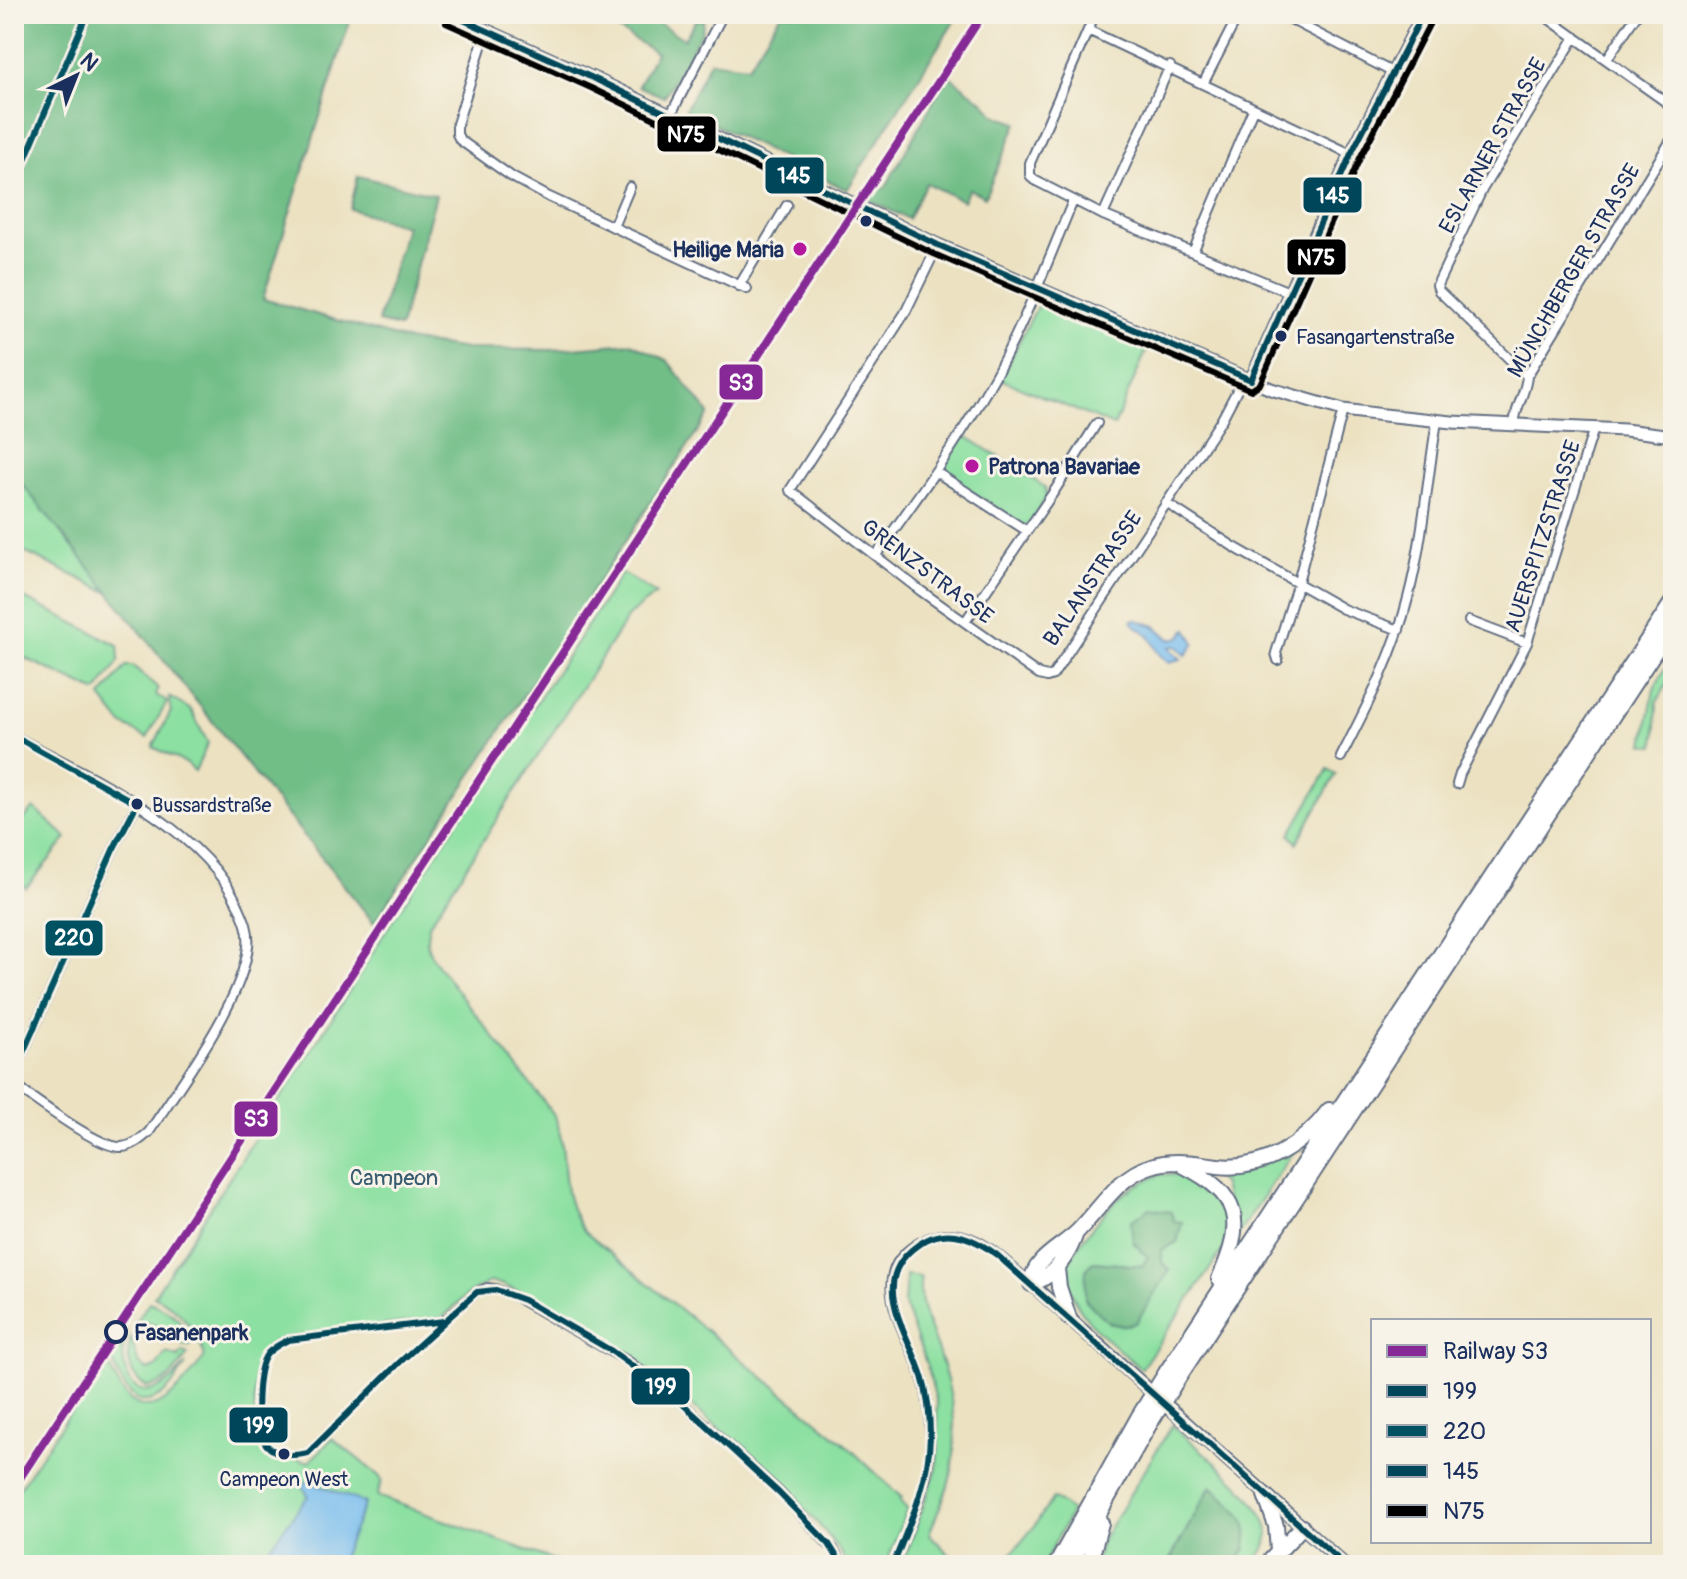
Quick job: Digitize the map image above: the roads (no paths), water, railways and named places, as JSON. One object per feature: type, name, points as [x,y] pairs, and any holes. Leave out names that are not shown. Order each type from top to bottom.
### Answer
[{"type":"highway","points":[[1197,1324],[1673,601]]},
{"type":"highway","points":[[1056,1565],[1172,1376],[1673,624]]},
{"type":"highway","points":[[1076,1233],[1057,1269],[1031,1284],[1032,1272],[1076,1233],[1132,1175],[1154,1165],[1236,1166],[1262,1161],[1302,1139],[1340,1095],[1352,1089]]},
{"type":"highway","points":[[1172,1376],[1229,1255],[1234,1223],[1229,1202],[1221,1190],[1205,1176],[1180,1163]]},
{"type":"highway","points":[[1057,1269],[1069,1318]]},
{"type":"highway","points":[[1089,1565],[1101,1524],[1144,1420]]},
{"type":"highway","points":[[1070,1565],[1131,1457]]},
{"type":"highway","points":[[1265,1495],[1276,1526],[1278,1551]]},
{"type":"highway","points":[[1266,1565],[1302,1527]]},
{"type":"street","points":[[14,185],[87,14]]},
{"type":"street","points":[[450,14],[535,51],[938,245],[1248,379],[1343,410],[1437,421],[1594,428],[1673,436]]},
{"type":"street","points":[[1095,14],[1030,163],[1030,175],[1039,184],[1103,215],[1289,292]]},
{"type":"street","points":[[1203,84],[1239,14]]},
{"type":"street","points":[[1280,14],[1392,72]]},
{"type":"street","name":"BALANSTRASSE","points":[[1047,677],[1053,675],[1248,379],[1351,154],[1423,14]]},
{"type":"street","points":[[1542,14],[1673,107]]},
{"type":"street","points":[[1607,59],[1637,14]]},
{"type":"street","points":[[670,116],[719,15]]},
{"type":"street","points":[[1088,30],[1170,66],[1351,154]]},
{"type":"street","points":[[486,31],[457,124],[457,134],[460,140],[512,177],[743,287],[787,205]]},
{"type":"street","name":"ESLARNER STRASSE","points":[[1527,376],[1439,291],[1437,285],[1487,183],[1575,37]]},
{"type":"street","points":[[1103,215],[1170,66]]},
{"type":"street","points":[[1193,252],[1253,109]]},
{"type":"street","name":"MÜNCHBERGER STRASSE","points":[[1514,425],[1527,376],[1673,137]]},
{"type":"street","points":[[613,227],[630,187]]},
{"type":"street","points":[[876,555],[936,472],[993,381],[1037,288],[1073,201]]},
{"type":"street","name":"GRENZSTRASSE","points":[[938,245],[905,313],[790,490],[965,622],[1039,675],[1047,677]]},
{"type":"street","points":[[1278,660],[1276,653],[1343,410]]},
{"type":"street","points":[[1341,757],[1378,684],[1399,630],[1415,561],[1437,421]]},
{"type":"street","points":[[965,622],[1097,423]]},
{"type":"street","name":"AUERSPITZSTRASSE","points":[[1457,784],[1527,643],[1594,428]]},
{"type":"street","points":[[936,472],[1027,531]]},
{"type":"street","points":[[1166,503],[1234,547],[1343,609],[1399,630]]},
{"type":"street","points":[[1469,621],[1527,643]]},
{"type":"street","points":[[14,736],[137,804],[172,827],[208,860],[238,904],[249,935],[248,947],[228,1003],[214,1031],[149,1132],[132,1145],[123,1147],[100,1143],[14,1085]]},
{"type":"street","points":[[14,1073],[113,850],[137,804]]},
{"type":"street","points":[[893,1565],[912,1518],[929,1459],[930,1418],[922,1377],[892,1304],[892,1284],[897,1268],[917,1244],[938,1235],[960,1234],[984,1245],[1031,1284],[1345,1565]]},
{"type":"street","points":[[444,1321],[477,1292],[496,1289],[518,1298],[629,1362],[683,1404],[769,1483],[833,1549],[842,1565]]},
{"type":"water","points":[[1134,619],[1155,626],[1171,640],[1180,637],[1187,629],[1195,643],[1186,655],[1177,646],[1169,647],[1181,659],[1169,662],[1157,651],[1148,635],[1134,624]]},
{"type":"water","points":[[307,1481],[365,1503],[339,1565],[249,1565],[247,1563],[251,1564],[263,1556],[308,1496],[303,1487]]},
{"type":"waterway","points":[[243,1559],[247,1563]]},
{"type":"rail line","name":"S3","points":[[14,1487],[983,14]]},
{"type":"place","name":"Heilige Maria","points":[[800,249]]},
{"type":"place","name":"Fasangartenstraße","points":[[1281,336]]},
{"type":"place","name":"Patrona Bavariae","points":[[972,466]]},
{"type":"place","name":"Bussardstraße","points":[[137,804]]},
{"type":"place","name":"Fasanenpark","points":[[116,1332]]},
{"type":"place","name":"Campeon West","points":[[284,1454]]},
{"type":"park label","name":"Campeon","points":[[394,1177]]}]
